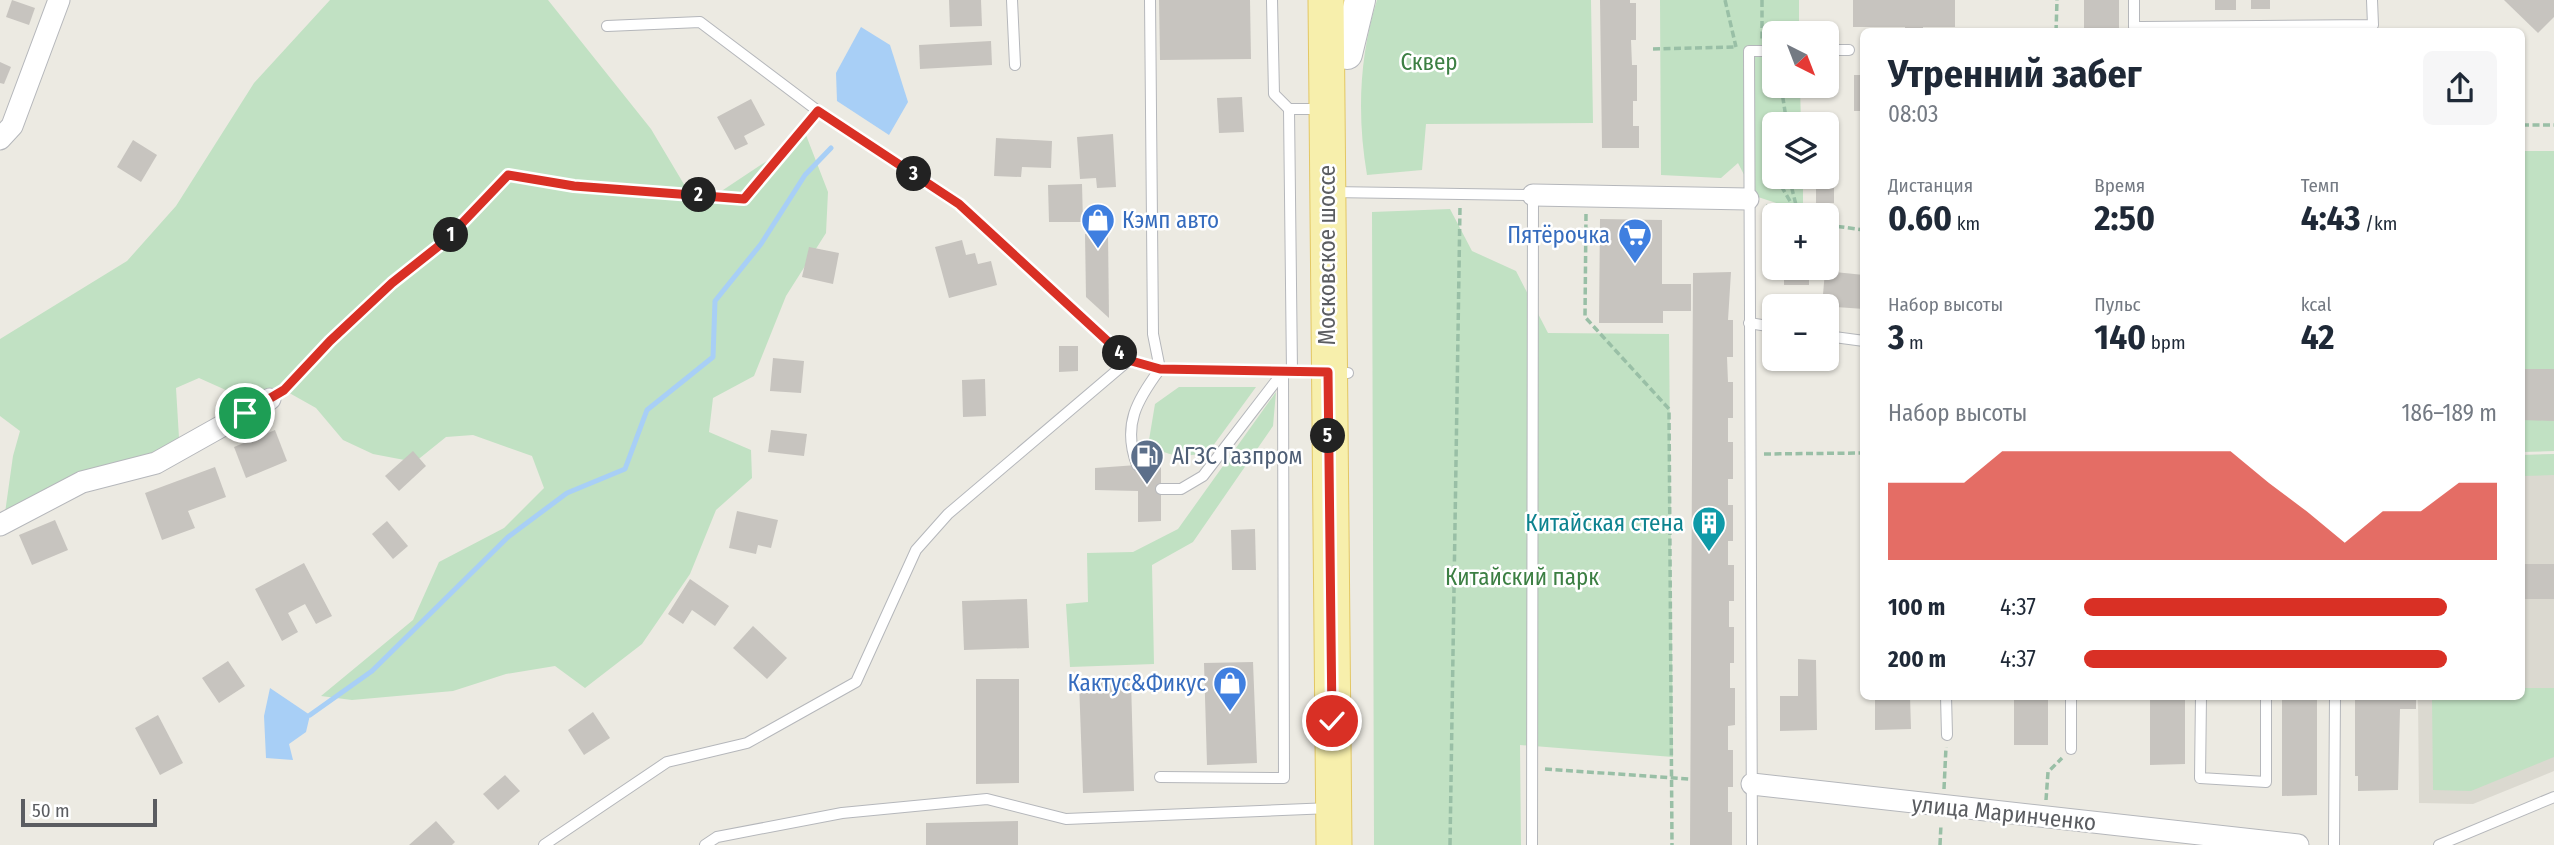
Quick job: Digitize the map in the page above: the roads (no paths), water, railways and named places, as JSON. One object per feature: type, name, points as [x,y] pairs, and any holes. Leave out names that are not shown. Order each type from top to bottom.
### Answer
[{"type":"main road","name":"Московское шоссе","points":[[1326,0],[1328,109],[1337,192]]},
{"type":"main road","name":"Московское шоссе","points":[[1334,845],[1337,192],[1347,54],[1346,0]]},
{"type":"main road","points":[[1347,54],[1360,0]]},
{"type":"main road","name":"Московское шоссе","points":[[1338,373],[1352,845]]},
{"type":"street","points":[[0,139],[12,126],[59,0]]},
{"type":"street","points":[[1532,195],[1748,199]]},
{"type":"street","points":[[0,525],[82,482],[156,463],[270,399]]},
{"type":"street","name":"улица Маринченко","points":[[1752,784],[2298,845]]},
{"type":"lane","points":[[1012,0],[1015,65]]},
{"type":"lane","points":[[1137,465],[1131,437],[1136,401],[1160,369],[1153,334],[1150,0]]},
{"type":"lane","points":[[1272,0],[1274,94],[1289,109],[1328,109]]},
{"type":"lane","points":[[2134,0],[2134,27],[2138,28]]},
{"type":"lane","points":[[2291,28],[2372,25],[2372,0]]},
{"type":"lane","points":[[607,26],[700,22],[818,111],[959,204],[1128,360],[1160,369],[1338,373]]},
{"type":"lane","points":[[1839,50],[1849,50]]},
{"type":"lane","points":[[1752,845],[1749,51],[1762,51]]},
{"type":"lane","points":[[1160,777],[1284,778],[1289,109]]},
{"type":"lane","points":[[1337,192],[1532,195],[1532,845]]},
{"type":"lane","points":[[1749,323],[1762,325]]},
{"type":"lane","points":[[1839,338],[1860,340]]},
{"type":"lane","points":[[544,845],[667,762],[747,743],[856,682],[916,551],[948,514],[1128,360]]},
{"type":"lane","points":[[1161,489],[1192,485],[1202,477],[1288,372]]},
{"type":"lane","points":[[1946,700],[1947,735]]},
{"type":"lane","points":[[2071,700],[2071,749]]},
{"type":"lane","points":[[2201,700],[2200,778],[2266,782],[2266,700]]},
{"type":"lane","points":[[2333,845],[2335,700]]},
{"type":"lane","points":[[2439,845],[2554,797]]},
{"type":"lane","points":[[705,845],[717,837],[842,813],[987,799],[1066,819],[1334,808]]},
{"type":"water","points":[[861,27],[890,45],[908,102],[889,135],[837,101],[836,73]]},
{"type":"water","points":[[270,688],[310,715],[306,732],[289,744],[293,760],[266,758],[264,716]]},
{"type":"waterway","points":[[310,715],[372,671],[508,537],[567,493],[625,469],[647,410],[713,357],[715,301],[761,244],[805,175],[831,148]]},
{"type":"place","name":"Кэмп авто","points":[[1098,250]]},
{"type":"place","name":"Пятёрочка","points":[[1635,265]]},
{"type":"place","name":"АГЗС Газпром","points":[[1147,486]]},
{"type":"place","name":"Китайская стена","points":[[1709,553]]},
{"type":"place","name":"Кактус&Фикус","points":[[1230,713]]},
{"type":"park label","name":"Сквер","points":[[1429,62]]},
{"type":"park label","name":"Китайский парк","points":[[1522,577]]}]
